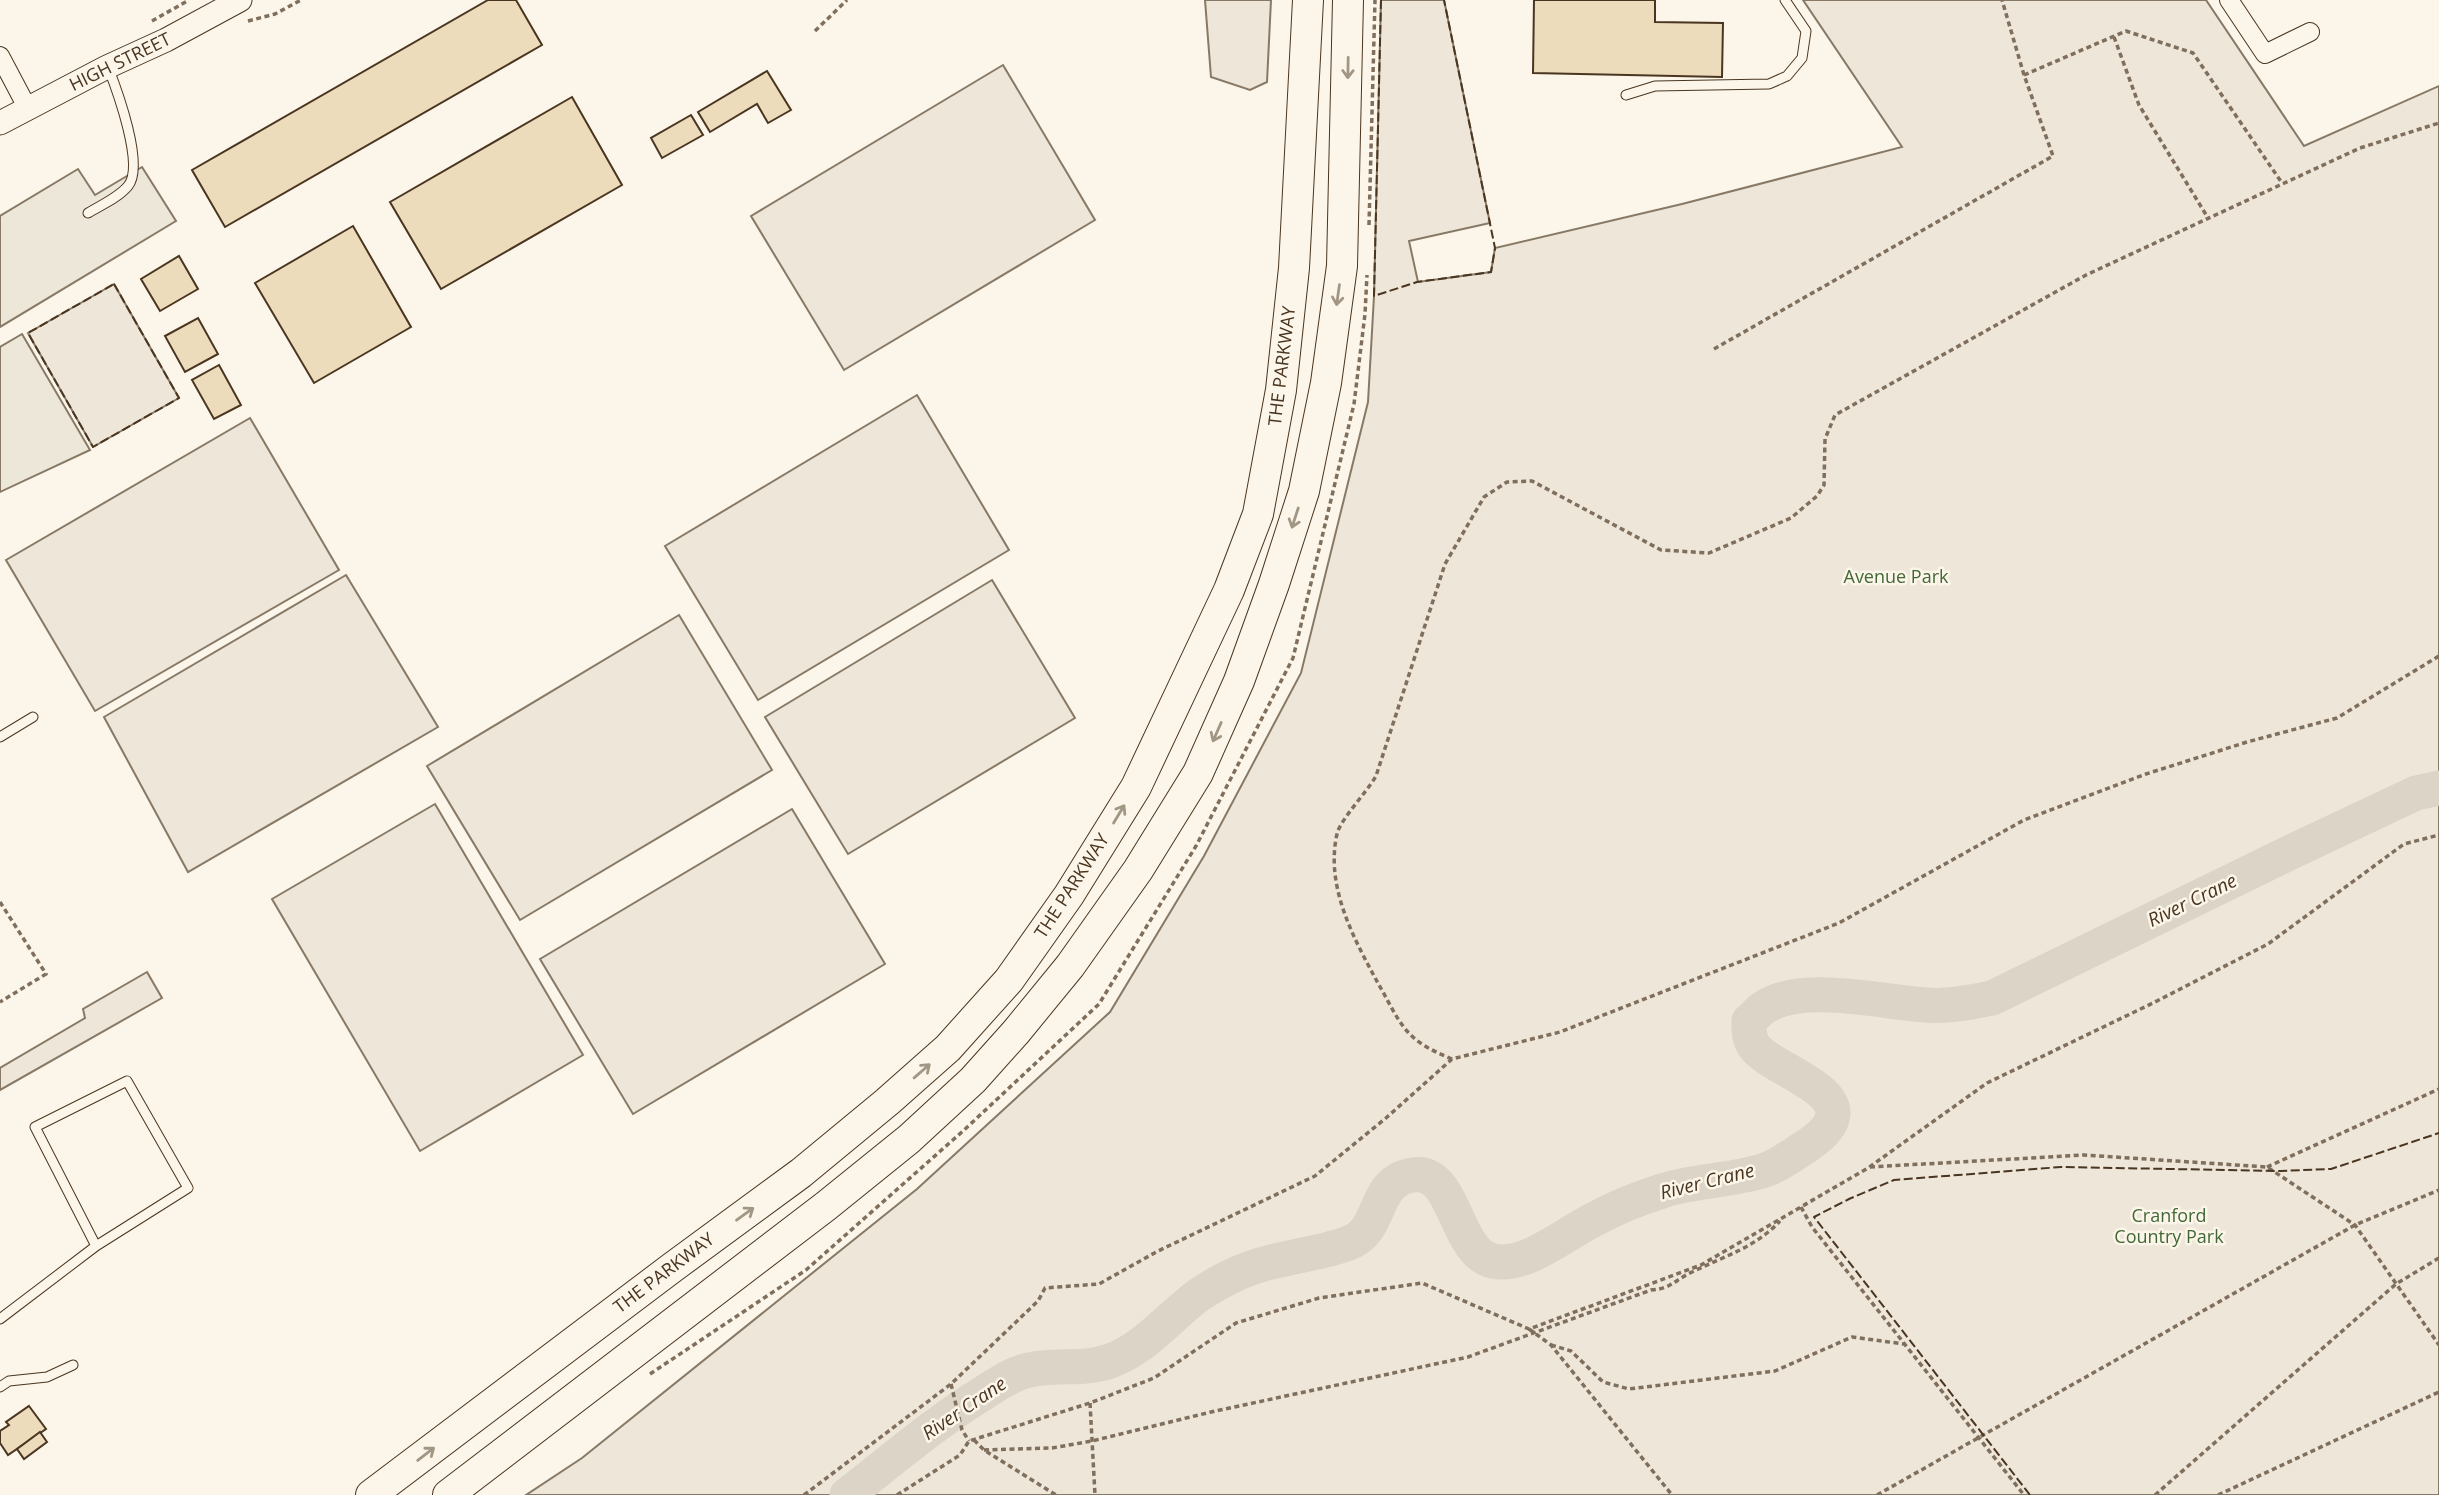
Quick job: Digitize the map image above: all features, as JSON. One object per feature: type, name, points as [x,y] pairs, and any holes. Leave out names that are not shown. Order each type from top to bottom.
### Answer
[{"type":"highway","name":"THE PARKWAY","points":[[371,1495],[641,1290],[801,1173],[887,1102],[948,1048],[1009,980],[1069,895],[1136,787],[1229,590],[1258,514],[1281,390],[1294,268],[1308,0]]},
{"type":"highway","points":[[448,1495],[827,1206],[909,1139],[973,1080],[1070,966],[1138,870],[1198,773],[1239,681],[1278,572],[1304,491],[1326,383],[1342,266],[1348,0]]},
{"type":"street","name":"HIGH STREET","points":[[0,123],[240,0]]},
{"type":"street","points":[[2229,0],[2265,54],[2310,32]]},
{"type":"street","points":[[0,56],[29,108]]},
{"type":"lane","points":[[1626,95],[1655,86],[1769,84],[1787,76],[1801,58],[1806,31],[1785,0]]},
{"type":"lane","points":[[88,213],[121,193],[133,178],[133,161],[123,104],[107,67]]},
{"type":"lane","points":[[0,737],[33,717]]},
{"type":"lane","points":[[0,1319],[96,1246],[188,1188],[127,1082],[35,1127],[96,1246]]},
{"type":"lane","points":[[0,1387],[9,1381],[47,1377],[73,1365]]},
{"type":"path","points":[[815,31],[847,0]]},
{"type":"path","points":[[1714,349],[2053,156],[2024,75],[2002,0]]},
{"type":"path","points":[[2024,75],[2126,31],[2193,52],[2282,183]]},
{"type":"path","points":[[2114,36],[2139,105],[2208,218]]},
{"type":"path","points":[[1452,1059],[1428,1049],[1408,1032],[1396,1015],[1359,948],[1340,902],[1333,861],[1338,830],[1376,776],[1445,564],[1484,497],[1507,482],[1532,481],[1661,550],[1709,553],[1791,517],[1817,496],[1824,485],[1825,439],[1835,415],[2086,275],[2360,148],[2439,122]]},
{"type":"path","points":[[804,1495],[951,1384],[1038,1301],[1045,1289],[1099,1283],[1158,1251],[1315,1176],[1452,1059],[1560,1032],[1839,923],[2024,820],[2146,774],[2337,718],[2439,656]]},
{"type":"path","points":[[1529,1329],[1701,1265],[1868,1167],[1987,1083],[2268,944],[2404,844],[2439,835]]},
{"type":"path","points":[[0,902],[46,974],[0,1002]]},
{"type":"path","points":[[1868,1167],[2084,1155],[2267,1167],[2439,1088]]},
{"type":"path","points":[[2267,1167],[2355,1225],[2439,1345]]},
{"type":"path","points":[[1877,1495],[2355,1225],[2439,1190]]},
{"type":"path","points":[[1801,1207],[1812,1227],[2024,1495]]},
{"type":"path","points":[[984,1450],[1052,1448],[1092,1441],[1211,1412],[1468,1357],[1651,1290],[1665,1290],[1688,1274],[1732,1255],[1766,1236],[1785,1216]]},
{"type":"path","points":[[2155,1495],[2396,1284],[2439,1258]]},
{"type":"path","points":[[897,1495],[960,1455],[972,1440],[1090,1403],[1154,1378],[1236,1323],[1319,1298],[1423,1283],[1529,1329],[1551,1345],[1672,1495]]},
{"type":"path","points":[[1551,1345],[1571,1351],[1603,1382],[1629,1389],[1775,1371],[1852,1337],[1904,1344]]},
{"type":"path","points":[[951,1384],[961,1430],[984,1450],[1056,1495]]},
{"type":"path","points":[[2218,1495],[2439,1392]]},
{"type":"path","points":[[1090,1403],[1095,1495]]},
{"type":"green space","points":[[1205,0],[1271,0],[1267,82],[1250,90],[1211,77]]},
{"type":"green space","name":"Avenue Park","points":[[1381,0],[1444,0],[1490,223],[1409,241],[1418,282],[1491,272],[1495,248],[1682,204],[1902,147],[1803,0],[2206,0],[2304,146],[2439,86],[2439,1495],[526,1495],[582,1458],[917,1189],[1110,1012],[1204,856],[1301,673],[1368,402],[1374,296]]},
{"type":"green space","points":[[1003,65],[1095,220],[844,370],[751,216]]},
{"type":"green space","points":[[114,284],[179,398],[93,447],[28,333]]},
{"type":"green space","points":[[917,395],[1009,550],[758,700],[665,546]]},
{"type":"green space","points":[[250,418],[339,570],[95,711],[6,560]]},
{"type":"green space","points":[[346,575],[438,727],[188,872],[104,717]]},
{"type":"green space","points":[[992,580],[1075,718],[848,854],[765,717]]},
{"type":"green space","points":[[679,615],[772,770],[520,920],[427,766]]},
{"type":"green space","points":[[435,804],[583,1055],[420,1151],[272,899]]},
{"type":"green space","points":[[792,809],[885,964],[633,1114],[540,959]]},
{"type":"green space","points":[[147,972],[162,998],[0,1090],[0,1068],[85,1018],[83,1009]]},
{"type":"shaded area","points":[[142,167],[176,221],[0,327],[0,216],[78,169],[95,195]]},
{"type":"shaded area","points":[[22,334],[90,450],[0,492],[0,347]]},
{"type":"building","points":[[488,0],[516,0],[542,45],[225,227],[192,170]]},
{"type":"building","points":[[1534,0],[1655,0],[1655,22],[1723,23],[1722,77],[1533,73]]},
{"type":"building","points":[[767,71],[791,110],[768,123],[757,104],[710,132],[698,112]]},
{"type":"building","points":[[572,97],[622,185],[441,289],[390,202]]},
{"type":"building","points":[[691,115],[703,135],[662,158],[651,138]]},
{"type":"building","points":[[353,226],[411,327],[314,383],[255,283]]},
{"type":"building","points":[[179,256],[198,289],[160,311],[141,279]]},
{"type":"building","points":[[198,318],[218,354],[185,372],[165,336]]},
{"type":"building","points":[[219,365],[241,405],[214,419],[192,380]]},
{"type":"building","points":[[29,1406],[46,1429],[8,1455],[0,1443],[0,1431],[9,1425],[6,1422]]},
{"type":"building","points":[[40,1432],[47,1442],[24,1459],[17,1449]]},
{"type":"waterway","name":"River Crane","points":[[847,1495],[949,1416],[1009,1377],[1046,1367],[1089,1366],[1110,1361],[1135,1348],[1200,1294],[1230,1277],[1262,1264],[1320,1251],[1360,1237],[1368,1228],[1390,1186],[1400,1179],[1413,1175],[1427,1176],[1438,1184],[1470,1243],[1480,1255],[1493,1261],[1506,1262],[1546,1248],[1603,1215],[1645,1197],[1675,1187],[1752,1174],[1770,1168],[1821,1135],[1832,1119],[1832,1108],[1826,1097],[1816,1088],[1762,1054],[1754,1046],[1749,1021],[1765,1007],[1781,1000],[1822,995],[1935,1005],[1992,998],[2416,793],[2439,788]]},
{"type":"fence","points":[[1381,0],[1374,296],[1417,282],[1491,272],[1495,248],[1444,0]]},
{"type":"fence","points":[[114,284],[179,398],[93,447],[28,333],[114,284]]},
{"type":"fence","points":[[2030,1495],[1814,1217],[1894,1180],[2061,1167],[2281,1171],[2331,1169],[2439,1133]]},
{"type":"park label","name":"Cranford Country Park","points":[[2169,1226]]}]
